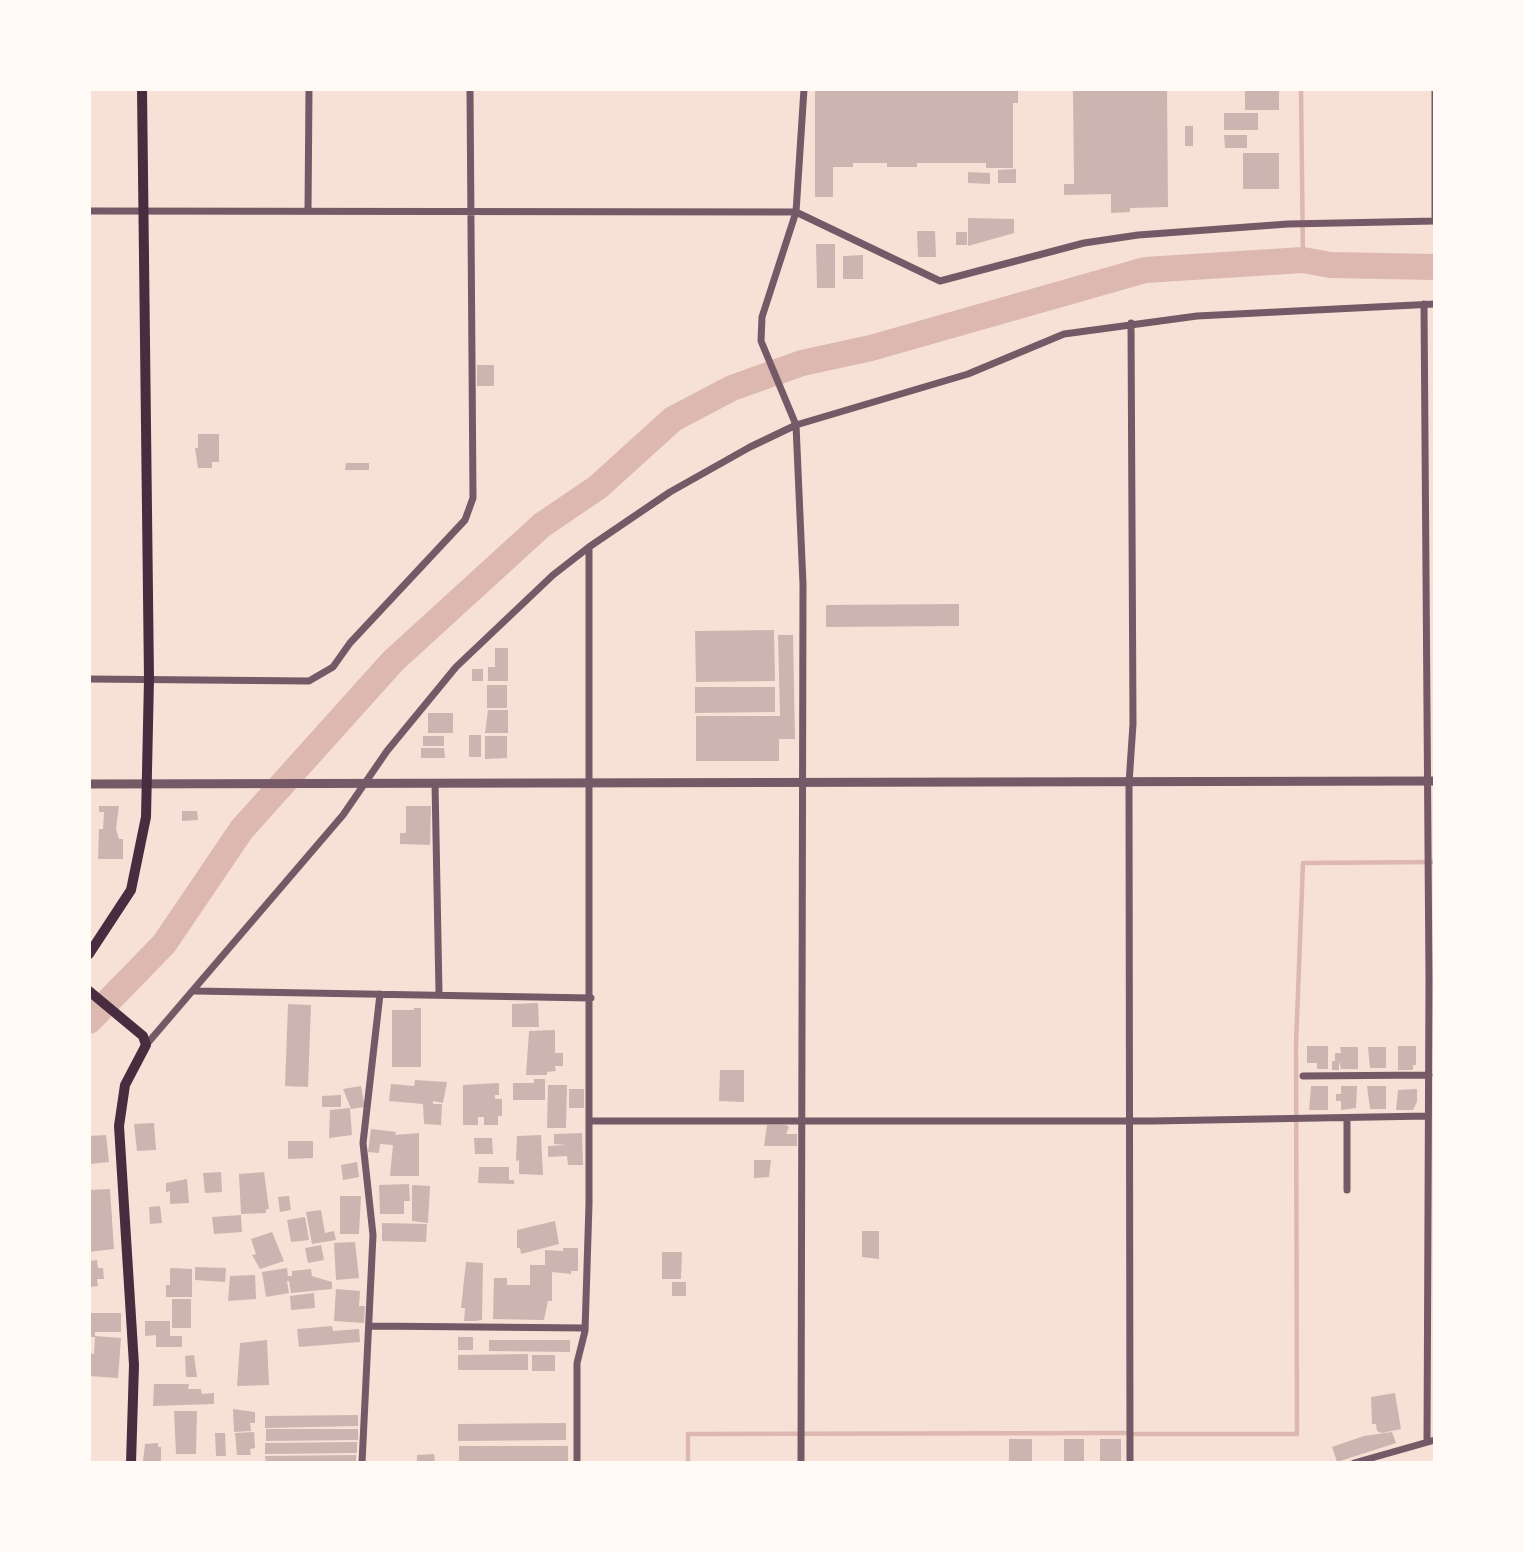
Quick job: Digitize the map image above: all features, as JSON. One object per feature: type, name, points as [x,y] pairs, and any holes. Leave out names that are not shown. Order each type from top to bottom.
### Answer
[{"type":"main road","points":[[89,954],[131,891],[146,817],[149,679],[142,89]]},
{"type":"main road","points":[[89,991],[144,1041],[125,1085],[119,1126],[134,1365],[131,1463]]},
{"type":"street","points":[[308,211],[309,89]]},
{"type":"street","points":[[89,679],[309,681],[333,667],[359,633],[465,520],[473,498],[470,89]]},
{"type":"street","points":[[801,1463],[803,584],[794,421],[761,341],[762,317],[796,212],[803,89]]},
{"type":"street","points":[[89,211],[469,209],[796,212],[940,281],[1084,243],[1171,232],[1288,224],[1435,221],[1434,89]]},
{"type":"street","points":[[1354,1463],[1431,1440],[1431,781],[1424,304]]},
{"type":"street","points":[[144,1041],[195,991],[343,815],[387,751],[456,667],[553,575],[589,547],[670,492],[794,421],[968,374],[1064,334],[1197,316],[1435,304]]},
{"type":"street","points":[[1130,323],[1133,724],[1129,783],[1130,1463]]},
{"type":"street","points":[[577,1463],[577,1363],[585,1328],[590,1121],[589,547]]},
{"type":"street","points":[[89,784],[1431,781]]},
{"type":"street","points":[[435,783],[439,993]]},
{"type":"street","points":[[195,991],[439,993],[591,998]]},
{"type":"street","points":[[362,1463],[373,1235],[363,1143],[380,994]]},
{"type":"street","points":[[1303,1076],[1429,1075]]},
{"type":"street","points":[[590,1121],[1130,1121],[1429,1116]]},
{"type":"street","points":[[1348,1118],[1348,1190]]},
{"type":"street","points":[[370,1326],[585,1328]]},
{"type":"building","points":[[815,89],[1018,89],[1018,103],[1013,103],[1013,168],[986,168],[986,163],[917,163],[917,167],[887,167],[887,163],[853,163],[853,167],[833,167],[833,197],[815,197]]},
{"type":"building","points":[[1073,89],[1167,89],[1168,207],[1130,208],[1130,212],[1111,213],[1111,194],[1064,195],[1064,184],[1074,184]]},
{"type":"building","points":[[1245,89],[1279,89],[1279,110],[1245,110]]},
{"type":"building","points":[[1224,113],[1258,113],[1258,130],[1224,130]]},
{"type":"building","points":[[1185,126],[1193,126],[1193,146],[1185,146]]},
{"type":"building","points":[[1224,135],[1247,135],[1247,148],[1225,148]]},
{"type":"building","points":[[1243,153],[1279,153],[1279,189],[1243,189]]},
{"type":"building","points":[[1016,169],[1016,183],[998,183],[998,170]]},
{"type":"building","points":[[968,172],[990,173],[990,184],[968,183]]},
{"type":"building","points":[[968,218],[1014,219],[1014,233],[968,246]]},
{"type":"building","points":[[917,231],[935,231],[936,257],[918,257]]},
{"type":"building","points":[[956,232],[967,232],[967,245],[956,245]]},
{"type":"building","points":[[816,244],[835,244],[835,288],[817,288]]},
{"type":"building","points":[[863,255],[863,279],[843,279],[843,256]]},
{"type":"building","points":[[477,365],[494,365],[494,386],[477,386]]},
{"type":"building","points":[[198,434],[219,434],[219,462],[212,462],[212,468],[198,468],[195,448],[198,448]]},
{"type":"building","points":[[346,463],[369,463],[369,470],[345,470]]},
{"type":"building","points":[[959,604],[959,626],[826,627],[826,605]]},
{"type":"building","points":[[774,630],[775,681],[696,682],[695,631]]},
{"type":"building","points":[[778,635],[793,635],[795,739],[779,739],[779,761],[696,761],[696,716],[780,716]]},
{"type":"building","points":[[495,648],[508,648],[508,681],[488,681],[488,667],[495,667]]},
{"type":"building","points":[[472,669],[483,669],[483,681],[472,681]]},
{"type":"building","points":[[487,685],[507,685],[507,708],[487,708]]},
{"type":"building","points":[[695,687],[775,687],[775,712],[695,713]]},
{"type":"building","points":[[488,710],[508,710],[508,733],[485,733]]},
{"type":"building","points":[[428,713],[453,713],[453,733],[428,733]]},
{"type":"building","points":[[469,735],[481,735],[481,757],[469,757]]},
{"type":"building","points":[[423,736],[444,736],[444,746],[423,746]]},
{"type":"building","points":[[485,736],[507,736],[507,758],[485,759]]},
{"type":"building","points":[[421,748],[444,748],[445,758],[421,758]]},
{"type":"building","points":[[99,806],[119,806],[116,829],[119,839],[123,839],[123,859],[98,859],[99,829],[103,829],[104,812],[99,812]]},
{"type":"building","points":[[406,806],[431,806],[430,845],[400,844],[400,833],[406,833]]},
{"type":"building","points":[[182,811],[197,811],[198,820],[182,821]]},
{"type":"building","points":[[538,1003],[539,1027],[512,1027],[512,1004]]},
{"type":"building","points":[[288,1004],[311,1005],[308,1087],[285,1086]]},
{"type":"building","points":[[421,1008],[421,1067],[392,1067],[392,1010]]},
{"type":"building","points":[[555,1030],[555,1053],[563,1053],[563,1066],[555,1066],[556,1071],[547,1072],[547,1075],[526,1075],[529,1031]]},
{"type":"building","points":[[1307,1046],[1328,1046],[1328,1069],[1317,1069],[1317,1063],[1307,1063]]},
{"type":"building","points":[[1398,1046],[1416,1046],[1416,1065],[1413,1065],[1413,1070],[1398,1070]]},
{"type":"building","points":[[1340,1047],[1358,1047],[1358,1069],[1341,1069],[1339,1061],[1339,1070],[1332,1070],[1332,1061],[1335,1061],[1335,1053],[1341,1053]]},
{"type":"building","points":[[1368,1047],[1386,1047],[1386,1068],[1370,1068]]},
{"type":"building","points":[[720,1070],[744,1070],[744,1102],[719,1101]]},
{"type":"building","points":[[534,1079],[545,1079],[545,1100],[513,1100],[513,1083],[534,1083]]},
{"type":"building","points":[[415,1080],[447,1082],[443,1103],[433,1101],[433,1104],[442,1104],[441,1125],[424,1124],[423,1104],[389,1101],[391,1084],[414,1086]]},
{"type":"building","points":[[499,1083],[499,1095],[495,1095],[495,1099],[502,1099],[502,1116],[498,1116],[498,1125],[484,1125],[484,1117],[478,1117],[478,1125],[463,1125],[463,1085]]},
{"type":"building","points":[[548,1085],[567,1085],[566,1128],[547,1128]]},
{"type":"building","points":[[361,1086],[365,1107],[351,1109],[343,1089]]},
{"type":"building","points":[[1311,1086],[1328,1086],[1328,1110],[1309,1110]]},
{"type":"building","points":[[1341,1086],[1357,1086],[1356,1108],[1341,1110],[1341,1101],[1336,1101],[1336,1094],[1341,1094]]},
{"type":"building","points":[[1367,1086],[1386,1086],[1386,1109],[1370,1109]]},
{"type":"building","points":[[569,1089],[584,1089],[584,1108],[569,1108]]},
{"type":"building","points":[[1417,1089],[1417,1102],[1413,1110],[1396,1110],[1398,1090]]},
{"type":"building","points":[[341,1095],[341,1107],[322,1107],[322,1096]]},
{"type":"building","points":[[350,1108],[352,1135],[329,1138],[330,1110]]},
{"type":"building","points":[[154,1123],[156,1150],[137,1151],[134,1124]]},
{"type":"building","points":[[767,1125],[789,1127],[786,1134],[797,1134],[797,1146],[764,1146]]},
{"type":"building","points":[[371,1129],[396,1132],[395,1135],[419,1133],[419,1176],[390,1176],[393,1145],[380,1144],[379,1153],[368,1152]]},
{"type":"building","points":[[582,1133],[583,1165],[568,1165],[567,1156],[548,1157],[548,1146],[567,1145],[554,1144],[554,1134]]},
{"type":"building","points":[[106,1135],[109,1162],[90,1164],[89,1136]]},
{"type":"building","points":[[541,1135],[543,1175],[519,1174],[519,1160],[516,1161],[517,1136]]},
{"type":"building","points":[[474,1138],[492,1138],[493,1154],[475,1154]]},
{"type":"building","points":[[288,1141],[313,1141],[313,1158],[288,1159]]},
{"type":"building","points":[[754,1160],[771,1160],[769,1177],[754,1178]]},
{"type":"building","points":[[357,1162],[359,1177],[343,1180],[341,1165]]},
{"type":"building","points":[[479,1167],[509,1167],[509,1180],[514,1180],[514,1184],[478,1183]]},
{"type":"building","points":[[221,1172],[222,1192],[205,1193],[203,1173]]},
{"type":"building","points":[[264,1172],[269,1209],[266,1209],[266,1213],[241,1214],[239,1174]]},
{"type":"building","points":[[187,1179],[189,1203],[170,1204],[170,1191],[166,1192],[166,1183]]},
{"type":"building","points":[[409,1184],[410,1201],[404,1201],[404,1214],[380,1214],[379,1185]]},
{"type":"building","points":[[412,1185],[430,1186],[428,1223],[412,1221]]},
{"type":"building","points":[[110,1189],[114,1249],[89,1252],[89,1190]]},
{"type":"building","points":[[289,1196],[291,1210],[280,1212],[278,1197]]},
{"type":"building","points":[[340,1196],[361,1196],[359,1234],[340,1234]]},
{"type":"building","points":[[160,1206],[162,1223],[150,1224],[149,1207]]},
{"type":"building","points":[[321,1210],[325,1233],[334,1231],[336,1240],[312,1244],[306,1212]]},
{"type":"building","points":[[241,1215],[242,1232],[214,1234],[212,1217]]},
{"type":"building","points":[[305,1217],[309,1240],[291,1242],[287,1220]]},
{"type":"building","points":[[555,1221],[559,1244],[521,1254],[520,1248],[517,1248],[517,1230]]},
{"type":"building","points":[[382,1223],[427,1224],[426,1242],[382,1241]]},
{"type":"building","points":[[862,1231],[879,1231],[879,1259],[862,1257]]},
{"type":"building","points":[[272,1232],[284,1261],[260,1269],[252,1255],[256,1254],[251,1239]]},
{"type":"building","points":[[355,1242],[359,1278],[336,1280],[334,1243]]},
{"type":"building","points":[[321,1245],[324,1260],[308,1263],[305,1248]]},
{"type":"building","points":[[563,1248],[578,1248],[578,1271],[571,1271],[571,1274],[552,1272],[552,1301],[548,1301],[544,1320],[493,1319],[494,1278],[507,1278],[507,1285],[530,1285],[530,1265],[545,1265],[545,1250],[563,1251]]},
{"type":"building","points":[[662,1252],[682,1252],[681,1279],[662,1279]]},
{"type":"building","points":[[97,1260],[98,1268],[103,1268],[104,1279],[97,1279],[98,1286],[89,1287],[89,1261]]},
{"type":"building","points":[[466,1262],[483,1263],[482,1320],[464,1321],[465,1308],[461,1308]]},
{"type":"building","points":[[195,1267],[226,1268],[225,1282],[195,1280]]},
{"type":"building","points":[[170,1268],[192,1269],[192,1297],[166,1297],[166,1285],[170,1285]]},
{"type":"building","points":[[287,1268],[288,1276],[292,1276],[292,1271],[311,1269],[312,1276],[332,1282],[332,1289],[291,1293],[287,1281],[289,1293],[266,1297],[262,1272]]},
{"type":"building","points":[[255,1275],[256,1299],[228,1301],[230,1276]]},
{"type":"building","points":[[672,1282],[686,1282],[686,1296],[672,1296]]},
{"type":"building","points":[[336,1289],[360,1291],[359,1306],[365,1306],[364,1323],[334,1321]]},
{"type":"building","points":[[314,1293],[315,1308],[291,1310],[290,1296]]},
{"type":"building","points":[[172,1299],[191,1299],[191,1328],[172,1328]]},
{"type":"building","points":[[89,1313],[121,1313],[121,1332],[95,1332],[95,1337],[89,1337]]},
{"type":"building","points":[[145,1321],[170,1321],[170,1336],[182,1336],[182,1347],[156,1347],[156,1335],[145,1336]]},
{"type":"building","points":[[332,1326],[333,1331],[359,1329],[360,1342],[299,1347],[297,1329]]},
{"type":"building","points":[[95,1336],[121,1338],[118,1378],[89,1376],[89,1353],[94,1354]]},
{"type":"building","points":[[458,1337],[473,1337],[473,1350],[458,1350]]},
{"type":"building","points":[[267,1340],[269,1385],[237,1386],[240,1343]]},
{"type":"building","points":[[489,1340],[570,1340],[570,1352],[489,1351]]},
{"type":"building","points":[[528,1354],[528,1370],[458,1370],[458,1355]]},
{"type":"building","points":[[194,1355],[197,1377],[186,1377],[185,1356]]},
{"type":"building","points":[[532,1355],[555,1355],[555,1371],[532,1371]]},
{"type":"building","points":[[154,1384],[189,1384],[188,1389],[201,1389],[202,1394],[214,1393],[214,1404],[153,1406]]},
{"type":"building","points":[[1395,1393],[1401,1429],[1382,1433],[1377,1431],[1376,1424],[1372,1424],[1371,1397]]},
{"type":"building","points":[[233,1409],[255,1412],[255,1423],[250,1423],[251,1431],[234,1432]]},
{"type":"building","points":[[174,1411],[197,1411],[196,1454],[176,1454]]},
{"type":"building","points":[[358,1415],[358,1426],[265,1428],[265,1416]]},
{"type":"building","points":[[566,1423],[566,1440],[458,1441],[458,1424]]},
{"type":"building","points":[[266,1429],[358,1429],[358,1440],[266,1441]]},
{"type":"building","points":[[254,1432],[255,1448],[250,1449],[251,1455],[237,1455],[235,1433]]},
{"type":"building","points":[[1392,1432],[1396,1443],[1337,1462],[1332,1447],[1364,1436]]},
{"type":"building","points":[[215,1433],[225,1433],[226,1456],[216,1456]]},
{"type":"building","points":[[1009,1439],[1032,1439],[1032,1463],[1009,1463]]},
{"type":"building","points":[[1064,1439],[1084,1439],[1084,1463],[1064,1463]]},
{"type":"building","points":[[1100,1439],[1121,1439],[1121,1463],[1100,1463]]},
{"type":"building","points":[[357,1442],[357,1453],[265,1454],[265,1443]]},
{"type":"building","points":[[158,1443],[158,1447],[161,1447],[161,1463],[143,1461],[145,1444]]},
{"type":"building","points":[[459,1446],[568,1446],[568,1462],[459,1462]]},
{"type":"building","points":[[434,1454],[435,1463],[417,1463],[417,1455]]},
{"type":"building","points":[[356,1455],[356,1463],[266,1463],[265,1456]]},
{"type":"waterway","points":[[1301,89],[1303,260]]},
{"type":"waterway","points":[[89,1021],[164,944],[242,829],[393,661],[542,525],[598,487],[673,419],[732,388],[802,363],[871,348],[1145,270],[1303,260],[1330,265],[1435,267]]},
{"type":"waterway","points":[[1135,1434],[1297,1434],[1296,1044],[1303,863],[1435,862]]},
{"type":"waterway","points":[[688,1463],[688,1434],[1125,1433]]}]
